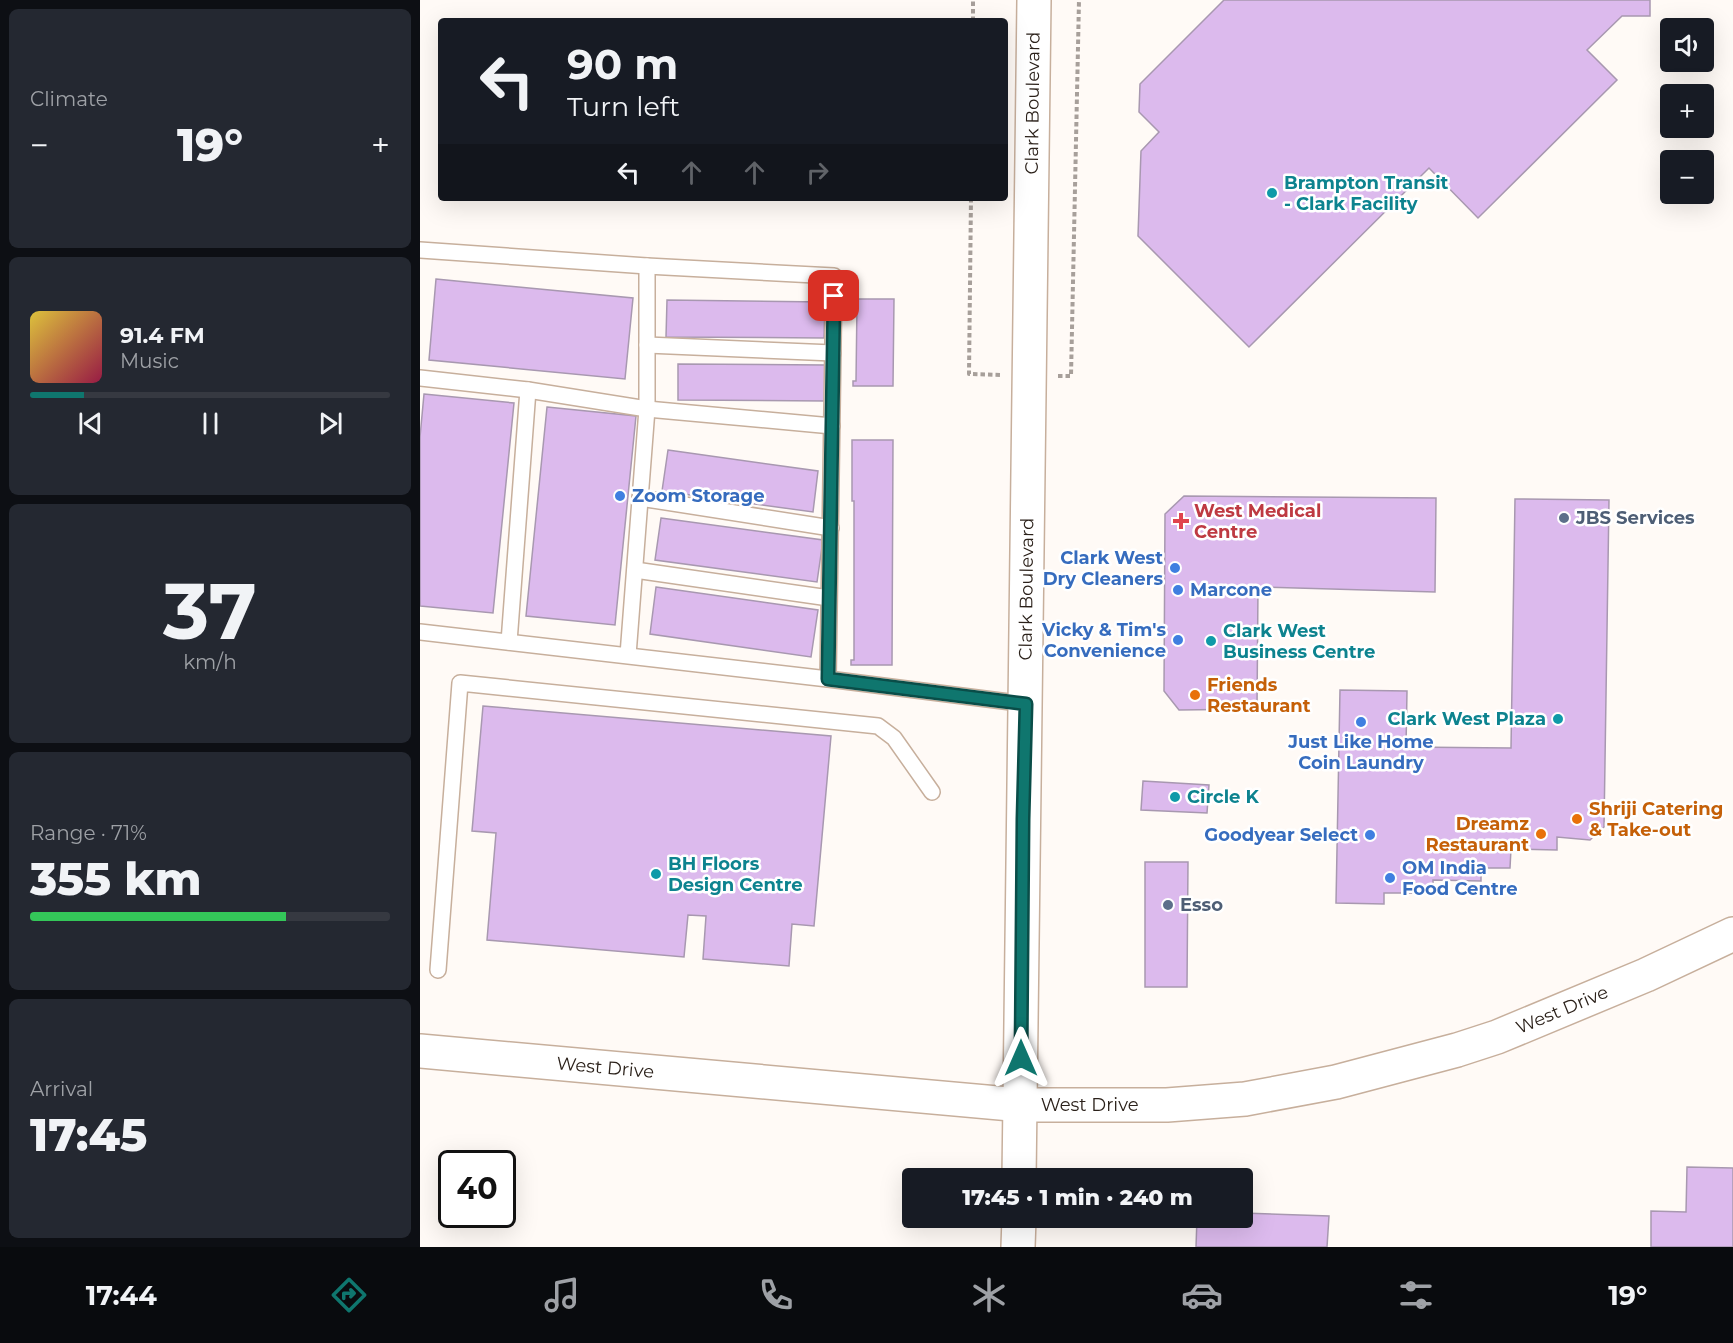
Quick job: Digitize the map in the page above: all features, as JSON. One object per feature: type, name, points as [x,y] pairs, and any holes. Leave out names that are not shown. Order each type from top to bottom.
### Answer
[{"type":"street","name":"Clark Boulevard","points":[[1019,1168],[1034,0]]},
{"type":"street","name":"West Drive","points":[[420,1051],[1021,1105],[1167,1105],[1245,1099],[1336,1082],[1497,1037],[1646,975],[1733,934]]},
{"type":"street","points":[[1018,1228],[1018,1247]]},
{"type":"lane","points":[[420,250],[834,276],[828,679]]},
{"type":"lane","points":[[628,655],[647,409],[647,266]]},
{"type":"lane","points":[[647,345],[833,353]]},
{"type":"lane","points":[[420,378],[528,390],[647,409],[832,426]]},
{"type":"lane","points":[[509,642],[528,390]]},
{"type":"lane","points":[[640,498],[831,528]]},
{"type":"lane","points":[[635,570],[829,598]]},
{"type":"lane","points":[[420,632],[1026,704]]},
{"type":"lane","points":[[438,970],[460,683],[878,726],[894,738],[932,792]]},
{"type":"path","points":[[973,0],[973,18]]},
{"type":"path","points":[[1071,376],[1079,0]]},
{"type":"path","points":[[969,374],[971,201]]},
{"type":"building","name":"Brampton Transit - Clark Facility","points":[[1224,0],[1650,0],[1650,16],[1622,16],[1587,50],[1617,80],[1478,218],[1429,168],[1249,347],[1138,236],[1141,151],[1159,132],[1139,112],[1140,84]]},
{"type":"building","points":[[436,279],[633,298],[625,379],[429,360]]},
{"type":"building","points":[[854,299],[894,299],[893,386],[853,386],[853,381],[856,381],[857,304],[854,304]]},
{"type":"building","points":[[667,300],[825,302],[824,338],[666,337]]},
{"type":"building","points":[[678,364],[825,365],[825,401],[678,400]]},
{"type":"building","points":[[424,394],[514,403],[493,613],[420,606],[420,437]]},
{"type":"building","points":[[547,407],[636,416],[615,625],[526,616]]},
{"type":"building","points":[[852,440],[893,440],[892,665],[851,665],[851,660],[854,660]]},
{"type":"building","points":[[668,450],[818,471],[813,512],[662,491]]},
{"type":"building","name":"Clark West Business Centre","points":[[1184,496],[1436,498],[1435,592],[1258,587],[1257,709],[1179,710],[1164,691],[1165,514]]},
{"type":"building","name":"Clark West Plaza","points":[[1515,499],[1609,500],[1604,827],[1590,840],[1557,837],[1557,850],[1511,849],[1510,868],[1481,868],[1481,881],[1433,880],[1433,893],[1384,893],[1384,904],[1336,903],[1340,690],[1407,691],[1406,747],[1511,748]]},
{"type":"building","points":[[661,518],[823,540],[817,582],[655,560]]},
{"type":"building","points":[[656,587],[818,610],[811,657],[650,634]]},
{"type":"building","name":"BH Floors Design Centre","points":[[483,706],[831,736],[814,926],[792,924],[789,966],[703,959],[706,916],[688,915],[684,957],[487,940],[496,833],[472,831]]},
{"type":"building","name":"Circle K","points":[[1143,781],[1209,785],[1207,813],[1141,810]]},
{"type":"building","points":[[1145,862],[1188,862],[1187,987],[1145,987]]},
{"type":"building","points":[[1687,1167],[1733,1168],[1733,1247],[1651,1247],[1651,1211],[1686,1212]]},
{"type":"building","points":[[1253,1213],[1329,1216],[1327,1247],[1196,1247],[1197,1228],[1253,1228]]},
{"type":"place","name":"Brampton Transit - Clark Facility","points":[[1272,193]]},
{"type":"place","name":"Zoom Storage","points":[[620,496]]},
{"type":"place","name":"JBS Services","points":[[1564,518]]},
{"type":"place","name":"West Medical Centre","points":[[1181,521]]},
{"type":"place","name":"Clark West Dry Cleaners","points":[[1175,568]]},
{"type":"place","name":"Marcone","points":[[1178,590]]},
{"type":"place","name":"Vicky & Tim's Convenience","points":[[1178,640]]},
{"type":"place","name":"Clark West Business Centre","points":[[1211,641]]},
{"type":"place","name":"Friends Restaurant","points":[[1195,695]]},
{"type":"place","name":"Clark West Plaza","points":[[1558,719]]},
{"type":"place","name":"Just Like Home Coin Laundry","points":[[1361,722]]},
{"type":"place","name":"Circle K","points":[[1175,797]]},
{"type":"place","name":"Shriji Catering & Take-out","points":[[1577,819]]},
{"type":"place","name":"Dreamz Restaurant","points":[[1541,834]]},
{"type":"place","name":"Goodyear Select","points":[[1370,835]]},
{"type":"place","name":"BH Floors Design Centre","points":[[656,874]]},
{"type":"place","name":"OM India Food Centre","points":[[1390,878]]},
{"type":"place","name":"Esso","points":[[1168,905]]},
{"type":"route","points":[[834,296],[828,679],[1026,704],[1021,1058]]}]
